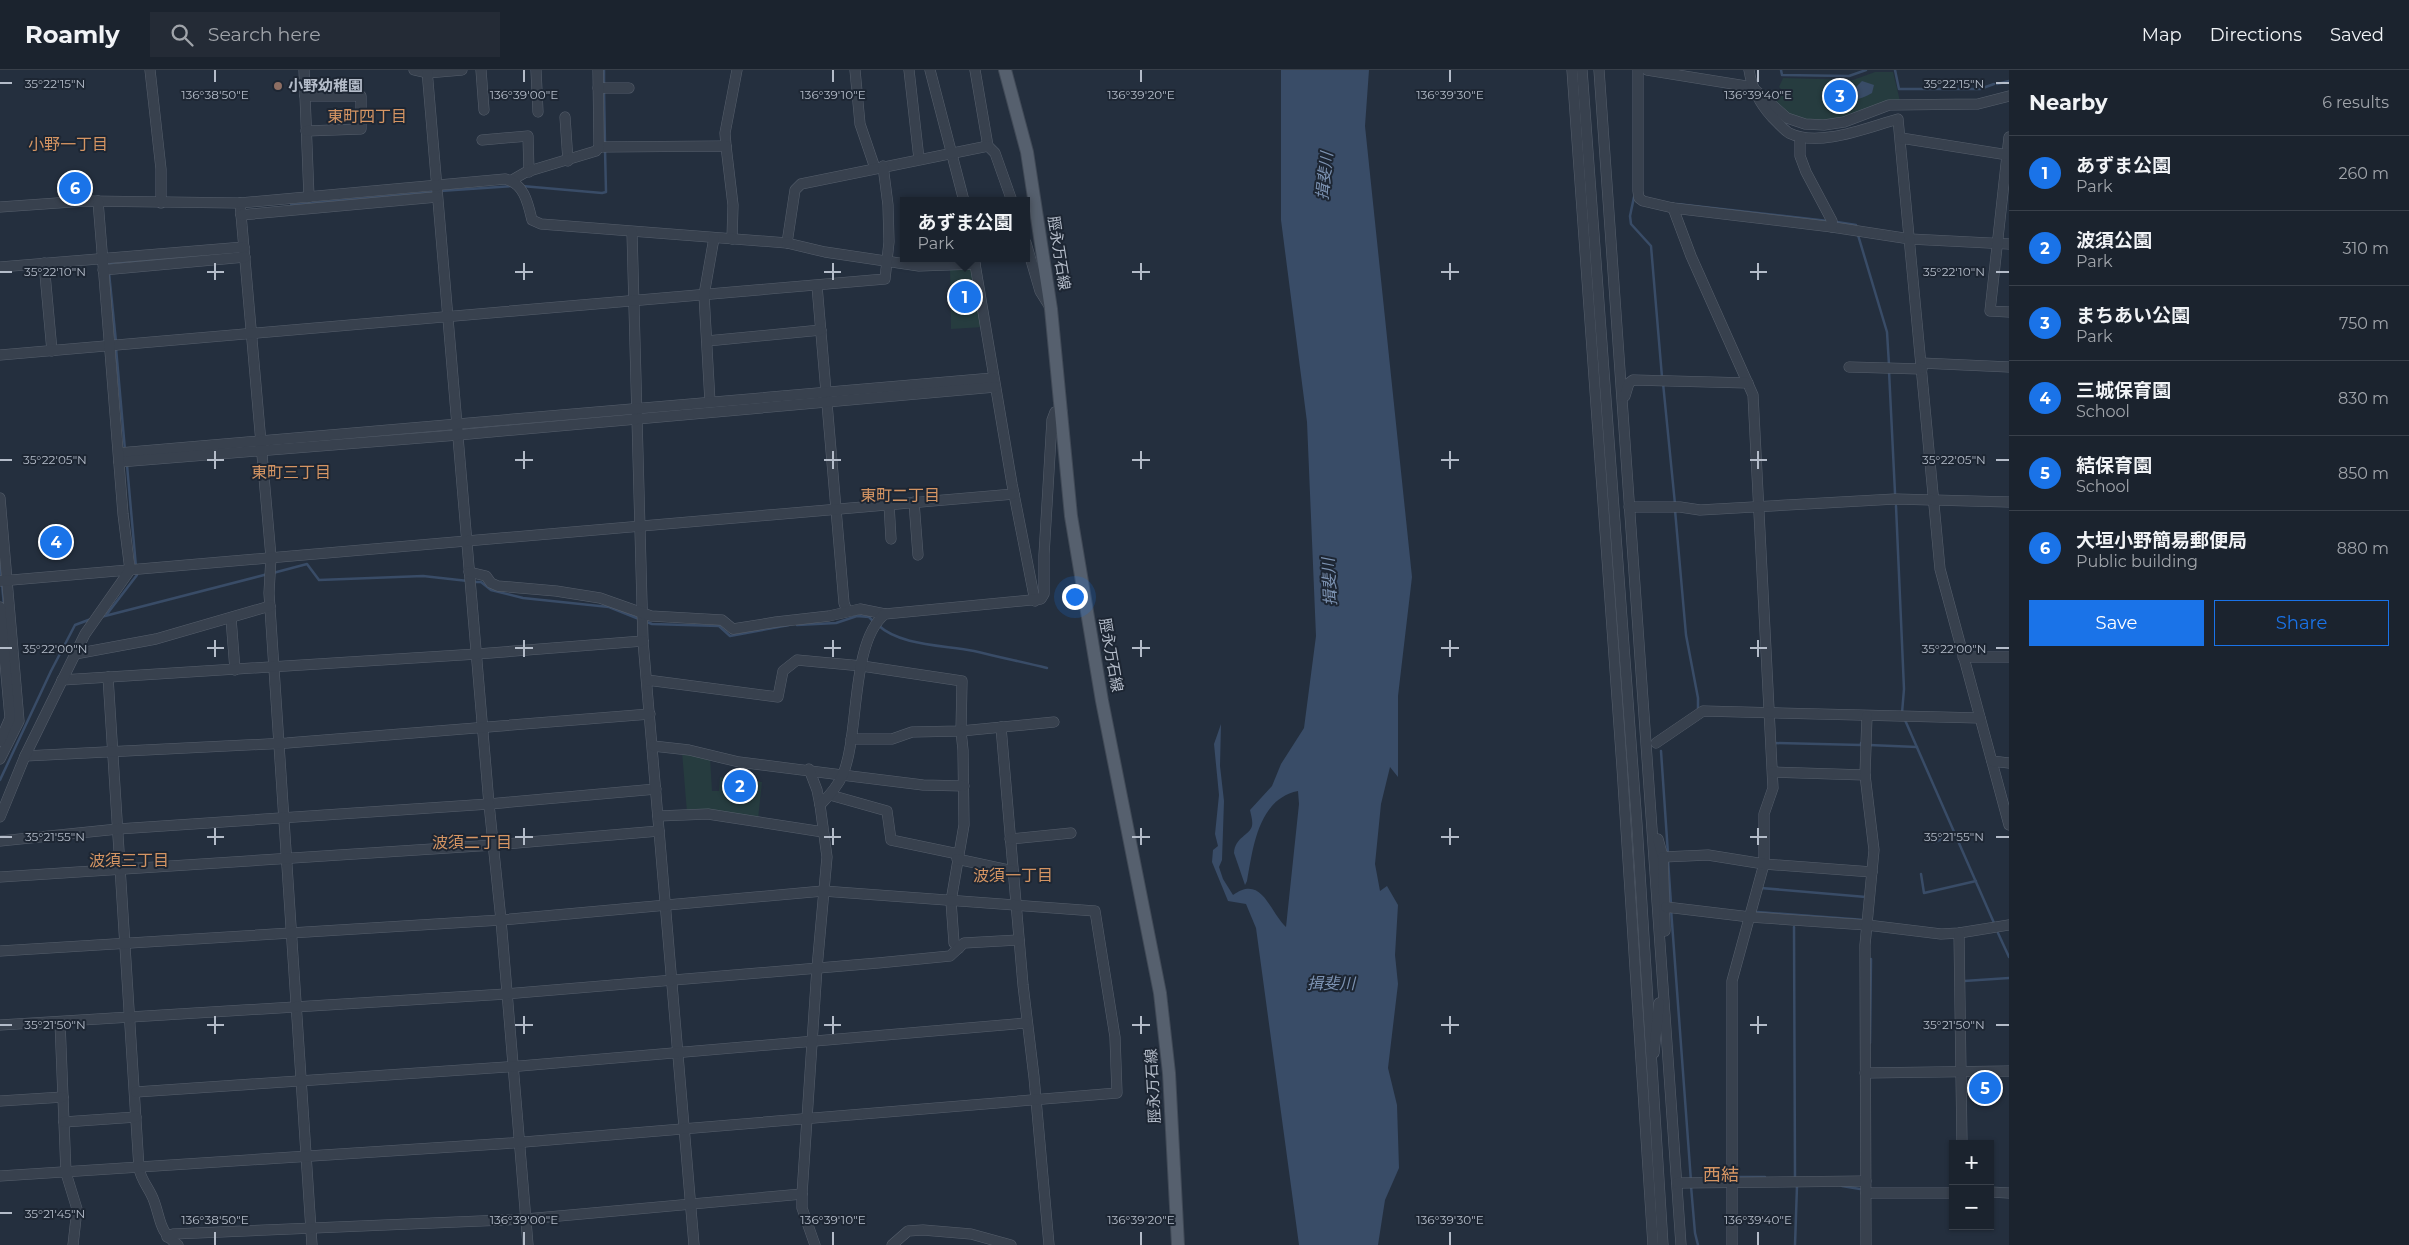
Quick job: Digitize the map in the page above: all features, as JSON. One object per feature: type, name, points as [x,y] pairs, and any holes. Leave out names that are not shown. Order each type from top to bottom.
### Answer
[{"type":"main road","name":"脛永万石線","points":[[1006,70],[1027,152],[1051,309],[1071,516],[1100,691],[1160,993],[1169,1073],[1178,1245]]},
{"type":"street","points":[[150,70],[160,161],[161,203]]},
{"type":"street","points":[[304,70],[309,197]]},
{"type":"street","points":[[414,70],[427,72],[462,70]]},
{"type":"street","points":[[481,70],[484,110]]},
{"type":"street","points":[[536,70],[538,112]]},
{"type":"street","points":[[512,180],[529,172],[596,151],[599,147],[598,70]]},
{"type":"street","points":[[732,239],[733,205],[725,133],[737,70]]},
{"type":"street","points":[[0,355],[252,335],[885,279],[889,242],[888,205],[879,167],[860,124],[855,70]]},
{"type":"street","points":[[910,70],[919,159]]},
{"type":"street","points":[[930,70],[963,197]]},
{"type":"street","points":[[975,70],[988,146],[995,153],[1011,197]]},
{"type":"street","points":[[1572,70],[1624,786],[1653,1245]]},
{"type":"street","points":[[1582,70],[1637,825],[1663,1245]]},
{"type":"street","points":[[1599,70],[1629,507],[1645,706],[1680,1245]]},
{"type":"street","points":[[1638,70],[1639,198],[1643,201],[1673,208],[1832,227],[1910,239],[2009,244]]},
{"type":"street","points":[[1647,70],[1735,82],[1752,87],[1771,106],[1787,118],[1805,124],[1824,125],[1844,122],[1889,105],[1978,104],[2009,96]]},
{"type":"street","points":[[1750,70],[1752,87],[1759,102],[1788,132],[1800,137],[1833,137],[1898,119],[1940,569],[2009,825]]},
{"type":"street","points":[[427,72],[528,1245]]},
{"type":"street","points":[[598,88],[629,88]]},
{"type":"street","points":[[305,96],[361,96],[361,129],[306,131]]},
{"type":"street","points":[[565,117],[568,161]]},
{"type":"street","points":[[482,140],[528,136],[529,172]]},
{"type":"street","points":[[1800,137],[1800,156],[1832,221],[1832,227]]},
{"type":"street","points":[[2009,137],[2002,216],[1996,243],[1990,311],[2009,312]]},
{"type":"street","points":[[1901,138],[2008,155]]},
{"type":"street","points":[[599,147],[726,146]]},
{"type":"street","points":[[786,243],[795,190],[801,184],[988,146]]},
{"type":"street","points":[[0,207],[98,201],[240,203],[505,178],[512,180],[527,197],[532,220],[541,224],[786,243],[825,252],[919,266],[964,262]]},
{"type":"street","points":[[241,215],[437,197]]},
{"type":"street","points":[[0,817],[25,756],[85,634],[130,570],[109,346],[98,201]]},
{"type":"street","points":[[240,203],[271,557],[268,580],[312,1245]]},
{"type":"street","points":[[1673,208],[1691,256],[1753,396],[1773,788],[1764,814],[1764,864],[1732,981],[1732,1245]]},
{"type":"street","points":[[632,232],[643,642],[686,1129],[694,1245]]},
{"type":"street","points":[[710,402],[704,295],[714,238]]},
{"type":"street","points":[[0,267],[102,258],[245,252]]},
{"type":"street","points":[[103,270],[245,252]]},
{"type":"street","points":[[1030,257],[1040,291],[1051,309]]},
{"type":"street","points":[[975,262],[994,382],[1035,600]]},
{"type":"street","points":[[44,264],[52,351]]},
{"type":"street","points":[[817,286],[844,603],[847,611]]},
{"type":"street","points":[[707,340],[821,330]]},
{"type":"street","points":[[1849,367],[2009,367]]},
{"type":"street","points":[[1622,396],[1625,396],[1629,383],[1633,380],[1748,383]]},
{"type":"street","points":[[119,457],[261,445],[457,424],[636,413],[994,382]]},
{"type":"street","points":[[261,445],[458,435],[710,402],[827,397]]},
{"type":"street","points":[[470,572],[486,576],[491,583],[498,586],[556,591],[600,598],[651,616],[722,620],[733,629],[829,616],[847,611],[868,610],[876,614],[885,614],[1041,599],[1044,594],[1044,555],[1052,420],[1055,412],[1062,411]]},
{"type":"street","points":[[4,580],[1014,494]]},
{"type":"street","points":[[0,498],[4,580],[19,721],[0,759]]},
{"type":"street","points":[[1629,507],[1680,507],[1700,510],[1895,498],[2009,502]]},
{"type":"street","points":[[914,502],[918,555]]},
{"type":"street","points":[[889,504],[891,539]]},
{"type":"street","points":[[76,654],[156,640],[270,606]]},
{"type":"street","points":[[0,608],[10,718],[0,741]]},
{"type":"street","points":[[820,805],[830,795],[842,775],[851,739],[864,648],[879,619],[885,614]]},
{"type":"street","points":[[231,618],[235,670]]},
{"type":"street","points":[[62,680],[643,642]]},
{"type":"street","points":[[1963,657],[2009,657]]},
{"type":"street","points":[[647,680],[778,697],[783,672],[796,660],[862,666],[962,681],[961,731],[964,825],[951,900],[954,943],[959,948]]},
{"type":"street","points":[[108,677],[136,1092],[139,1168],[141,1177],[154,1200],[157,1218],[167,1237],[178,1245]]},
{"type":"street","points":[[1645,706],[1656,743],[1649,782]]},
{"type":"street","points":[[1656,743],[1703,711],[1980,718]]},
{"type":"street","points":[[25,756],[483,729],[650,714]]},
{"type":"street","points":[[1866,1245],[1867,925],[1874,850],[1865,775],[1867,716]]},
{"type":"street","points":[[851,739],[892,739],[912,732],[961,731],[1054,722]]},
{"type":"street","points":[[1001,727],[1026,1024],[1036,1101],[1048,1245]]},
{"type":"street","points":[[653,746],[690,750],[739,762],[809,769],[923,785],[964,786]]},
{"type":"street","points":[[1992,761],[2009,763]]},
{"type":"street","points":[[809,769],[817,790],[820,805],[826,857],[816,968],[802,1194],[802,1208],[815,1245]]},
{"type":"street","points":[[1773,772],[1865,775]]},
{"type":"street","points":[[0,841],[118,828],[489,804],[656,790]]},
{"type":"street","points":[[830,795],[887,811],[891,840],[1013,871]]},
{"type":"street","points":[[658,816],[708,814],[823,832]]},
{"type":"street","points":[[1651,1069],[1656,1045],[1666,907],[1663,857],[1652,821]]},
{"type":"street","points":[[0,877],[494,845],[660,831]]},
{"type":"street","points":[[1010,839],[1071,833]]},
{"type":"street","points":[[1663,857],[1708,855],[1764,864],[1872,872]]},
{"type":"street","points":[[0,951],[501,920],[823,891],[1095,911],[1114,1037],[1117,1093],[519,1143],[307,1158],[0,1176]]},
{"type":"street","points":[[1666,907],[1750,917],[1959,933],[2009,925]]},
{"type":"street","points":[[1959,933],[1962,1140]]},
{"type":"street","points":[[0,1025],[506,994],[950,956],[964,943],[1019,940]]},
{"type":"street","points":[[60,1022],[66,1172],[77,1209],[73,1245]]},
{"type":"street","points":[[136,1092],[512,1067],[1026,1024]]},
{"type":"street","points":[[1866,1073],[2009,1071]]},
{"type":"street","points":[[0,1101],[63,1097]]},
{"type":"street","points":[[64,1122],[136,1117]]},
{"type":"street","points":[[1677,1183],[1866,1181]]},
{"type":"street","points":[[1994,1192],[2009,1192]]},
{"type":"street","points":[[1866,1193],[1949,1193]]},
{"type":"street","points":[[167,1237],[173,1234],[311,1230],[526,1219],[802,1194]]},
{"type":"street","points":[[892,1245],[908,1231],[923,1230],[970,1234],[1011,1245]]},
{"type":"green space","points":[[1875,72],[1893,72],[1900,101],[1843,120],[1805,123],[1774,106],[1783,91],[1779,87],[1783,78],[1853,80]]},
{"type":"green space","points":[[974,266],[983,327],[951,329],[950,267]]},
{"type":"green space","points":[[682,752],[710,757],[712,791],[719,791],[720,777],[762,782],[758,819],[687,812]]},
{"type":"water","name":"揖斐川","points":[[1281,70],[1369,70],[1365,126],[1412,577],[1398,696],[1398,777],[1390,767],[1381,804],[1375,864],[1380,891],[1387,886],[1398,905],[1395,955],[1398,984],[1388,1068],[1397,1105],[1399,1168],[1385,1200],[1378,1245],[1299,1245],[1256,928],[1246,904],[1228,901],[1212,862],[1213,850],[1218,846],[1215,834],[1219,795],[1214,744],[1221,724],[1220,766],[1224,801],[1222,860],[1219,867],[1223,879],[1233,895],[1243,890],[1251,889],[1258,892],[1264,897],[1286,927],[1299,804],[1298,791],[1285,796],[1274,804],[1266,814],[1255,840],[1245,885],[1234,853],[1237,843],[1251,829],[1250,810],[1272,786],[1281,764],[1304,728],[1316,636],[1307,422],[1281,220]]},
{"type":"water","points":[[1862,81],[1874,85],[1872,93],[1856,99],[1849,99],[1841,95],[1844,92],[1852,91]]},
{"type":"waterway","points":[[604,70],[604,86]]},
{"type":"waterway","points":[[1781,70],[1782,75],[1849,76],[1866,70]]},
{"type":"waterway","points":[[1895,70],[1899,89],[1980,89],[1994,84]]},
{"type":"waterway","points":[[1997,84],[2009,81]]},
{"type":"waterway","points":[[604,91],[605,143]]},
{"type":"waterway","points":[[522,186],[606,192],[605,149]]},
{"type":"waterway","points":[[440,191],[512,186]]},
{"type":"waterway","points":[[291,205],[435,192]]},
{"type":"waterway","points":[[1634,197],[1630,216],[1631,224],[1651,246],[1662,377]]},
{"type":"waterway","points":[[1677,204],[1828,221]]},
{"type":"waterway","points":[[1837,222],[1856,225]]},
{"type":"waterway","points":[[1858,235],[1887,332],[1889,365]]},
{"type":"waterway","points":[[109,268],[108,263],[201,256]]},
{"type":"waterway","points":[[109,273],[116,342]]},
{"type":"waterway","points":[[116,348],[125,450]]},
{"type":"waterway","points":[[1889,371],[1895,493]]},
{"type":"waterway","points":[[1663,383],[1675,504]]},
{"type":"waterway","points":[[127,465],[136,567]]},
{"type":"waterway","points":[[1896,506],[1904,689],[1902,713]]},
{"type":"waterway","points":[[1675,510],[1686,635],[1698,698],[1698,710]]},
{"type":"waterway","points":[[0,563],[1,579]]},
{"type":"waterway","points":[[273,573],[307,564],[319,580],[423,576],[468,581]]},
{"type":"waterway","points":[[107,614],[137,575],[136,572]]},
{"type":"waterway","points":[[101,617],[268,574]]},
{"type":"waterway","points":[[474,582],[481,582],[491,590],[523,598],[609,607],[639,619]]},
{"type":"waterway","points":[[2,584],[4,606]]},
{"type":"waterway","points":[[797,625],[836,623],[857,616],[869,617],[874,622]]},
{"type":"waterway","points":[[0,780],[51,671],[75,625],[91,619]]},
{"type":"waterway","points":[[644,621],[652,624],[719,626],[730,636],[789,625]]},
{"type":"waterway","points":[[878,625],[887,632],[910,641],[974,651],[1047,668]]},
{"type":"waterway","points":[[1905,720],[1994,923]]},
{"type":"waterway","points":[[1774,743],[1861,745],[1861,743]]},
{"type":"waterway","points":[[1869,745],[1917,747]]},
{"type":"waterway","points":[[1661,751],[1668,854]]},
{"type":"waterway","points":[[1934,842],[1955,834]]},
{"type":"waterway","points":[[1668,860],[1671,904]]},
{"type":"waterway","points":[[1921,874],[1924,893],[1976,881]]},
{"type":"waterway","points":[[1761,888],[1866,897]]},
{"type":"waterway","points":[[1671,909],[1691,1181]]},
{"type":"waterway","points":[[1757,912],[1865,920]]},
{"type":"waterway","points":[[1794,927],[1795,1177]]},
{"type":"waterway","points":[[1998,933],[2009,957]]},
{"type":"waterway","points":[[1870,1043],[1871,959]]},
{"type":"waterway","points":[[1964,981],[2009,978]]},
{"type":"waterway","points":[[1735,1174],[1738,1177],[1765,1177]]},
{"type":"waterway","points":[[1691,1186],[1695,1233],[1698,1245]]},
{"type":"waterway","points":[[1795,1245],[1797,1186]]},
{"type":"waterway","points":[[1842,1186],[1860,1189]]},
{"type":"place","name":"小野幼稚園","points":[[278,86]]},
{"type":"place","name":"まちあい公園","points":[[1840,96]]},
{"type":"place","name":"大垣小野簡易郵便局","points":[[75,188]]},
{"type":"place","name":"あずま公園","points":[[965,297]]},
{"type":"place","name":"三城保育園","points":[[56,542]]},
{"type":"place","name":"波須公園","points":[[740,786]]},
{"type":"place","name":"結保育園","points":[[1985,1088]]},
{"type":"district","name":"東町四丁目","points":[[367,116]]},
{"type":"district","name":"小野一丁目","points":[[68,144]]},
{"type":"district","name":"東町三丁目","points":[[291,472]]},
{"type":"district","name":"東町二丁目","points":[[900,495]]},
{"type":"district","name":"波須二丁目","points":[[472,842]]},
{"type":"district","name":"波須三丁目","points":[[129,860]]},
{"type":"district","name":"波須一丁目","points":[[1013,875]]},
{"type":"district","name":"西結","points":[[1721,1175]]}]
